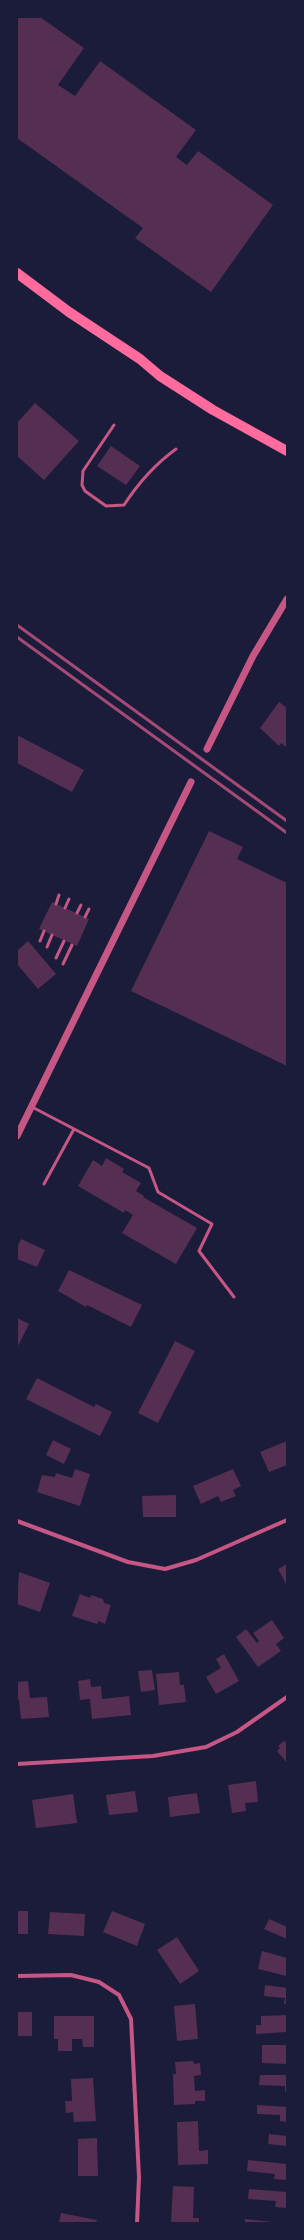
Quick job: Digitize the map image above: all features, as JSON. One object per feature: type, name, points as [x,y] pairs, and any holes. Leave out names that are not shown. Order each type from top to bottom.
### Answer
[{"type":"main road","points":[[17,273],[69,312],[140,359],[160,376],[213,410],[287,451]]},
{"type":"street","points":[[207,749],[253,656],[286,601]]},
{"type":"street","points":[[17,1136],[191,782]]},
{"type":"street","points":[[17,1521],[128,1562],[165,1569],[196,1560],[287,1520]]},
{"type":"street","points":[[17,1764],[153,1756],[206,1747],[237,1732],[287,1697]]},
{"type":"street","points":[[17,1976],[71,1975],[99,1982],[119,1995],[131,2020],[139,2177],[137,2223]]},
{"type":"lane","points":[[114,425],[83,471],[82,478],[84,492],[106,506],[124,505],[143,478],[159,462],[176,449]]},
{"type":"lane","points":[[56,904],[59,895]]},
{"type":"lane","points":[[65,908],[69,899]]},
{"type":"lane","points":[[77,913],[81,905]]},
{"type":"lane","points":[[85,917],[89,909]]},
{"type":"lane","points":[[40,941],[44,931]]},
{"type":"lane","points":[[47,947],[52,936]]},
{"type":"lane","points":[[56,958],[64,941]]},
{"type":"lane","points":[[63,964],[72,945]]},
{"type":"lane","points":[[32,1107],[149,1168],[158,1192],[212,1224],[199,1250],[234,1297]]},
{"type":"lane","points":[[44,1184],[74,1129]]},
{"type":"building","points":[[17,17],[40,17],[84,48],[58,85],[75,96],[100,61],[196,130],[176,157],[187,165],[198,151],[273,205],[211,292],[135,238],[143,228],[17,138]]},
{"type":"building","points":[[35,403],[79,441],[44,480],[17,456],[17,423]]},
{"type":"building","points":[[111,446],[140,466],[126,485],[97,466]]},
{"type":"building","points":[[279,702],[287,708],[287,748],[281,743],[279,746],[260,728]]},
{"type":"building","points":[[17,735],[84,770],[72,792],[17,763]]},
{"type":"building","points":[[209,831],[243,847],[237,859],[287,883],[287,1066],[131,991]]},
{"type":"building","points":[[52,902],[89,919],[77,946],[39,929]]},
{"type":"building","points":[[28,941],[56,974],[38,989],[17,964],[17,951]]},
{"type":"building","points":[[106,1158],[124,1169],[122,1172],[141,1183],[136,1191],[144,1196],[143,1197],[197,1228],[176,1264],[122,1233],[133,1215],[125,1210],[124,1213],[78,1186],[93,1160],[102,1166]]},
{"type":"building","points":[[21,1239],[45,1250],[37,1267],[17,1259],[17,1248]]},
{"type":"building","points":[[69,1270],[142,1305],[131,1327],[87,1305],[86,1307],[58,1291]]},
{"type":"building","points":[[17,1318],[29,1324],[17,1348]]},
{"type":"building","points":[[175,1341],[195,1351],[158,1423],[138,1413]]},
{"type":"building","points":[[37,1378],[94,1407],[96,1404],[112,1412],[100,1436],[26,1399]]},
{"type":"building","points":[[53,1440],[71,1449],[64,1464],[46,1455]]},
{"type":"building","points":[[287,1441],[287,1465],[269,1472],[260,1452]]},
{"type":"building","points":[[75,1469],[90,1474],[80,1506],[37,1492],[42,1475],[55,1477],[56,1473],[72,1478]]},
{"type":"building","points":[[233,1469],[241,1486],[233,1490],[236,1496],[221,1502],[218,1496],[201,1504],[193,1486]]},
{"type":"building","points":[[176,1495],[176,1517],[143,1517],[142,1496]]},
{"type":"building","points":[[287,1564],[287,1583],[286,1584],[278,1569]]},
{"type":"building","points":[[19,1572],[50,1583],[40,1612],[17,1604]]},
{"type":"building","points":[[80,1594],[90,1598],[91,1595],[103,1599],[104,1603],[111,1605],[105,1624],[99,1621],[97,1624],[72,1616]]},
{"type":"building","points":[[272,1620],[284,1638],[276,1644],[281,1651],[258,1667],[236,1637],[246,1629],[257,1643],[259,1641],[253,1633]]},
{"type":"building","points":[[224,1654],[239,1681],[216,1694],[206,1677],[221,1668],[216,1659]]},
{"type":"building","points":[[152,1670],[155,1690],[141,1692],[138,1671]]},
{"type":"building","points":[[179,1672],[180,1685],[184,1685],[186,1702],[159,1705],[156,1674]]},
{"type":"building","points":[[90,1679],[91,1687],[101,1686],[102,1699],[129,1696],[131,1715],[92,1719],[90,1699],[80,1700],[78,1681]]},
{"type":"building","points":[[28,1681],[30,1698],[47,1697],[49,1717],[21,1719],[19,1700],[17,1700],[17,1682]]},
{"type":"building","points":[[284,1741],[287,1743],[287,1763],[277,1751],[280,1748],[278,1746]]},
{"type":"building","points":[[256,1781],[258,1802],[245,1803],[246,1811],[232,1813],[228,1785]]},
{"type":"building","points":[[135,1791],[138,1812],[109,1815],[106,1795]]},
{"type":"building","points":[[197,1793],[200,1813],[170,1817],[168,1797]]},
{"type":"building","points":[[73,1794],[77,1823],[36,1828],[32,1800]]},
{"type":"building","points":[[17,1911],[28,1911],[28,1934],[17,1934]]},
{"type":"building","points":[[112,1911],[145,1924],[137,1946],[103,1932]]},
{"type":"building","points":[[50,1912],[85,1914],[84,1936],[48,1934]]},
{"type":"building","points":[[269,1919],[287,1927],[287,1939],[264,1929]]},
{"type":"building","points":[[177,1937],[199,1971],[180,1984],[157,1950]]},
{"type":"building","points":[[262,1951],[287,1958],[287,1976],[258,1969]]},
{"type":"building","points":[[265,1985],[287,1988],[287,2004],[284,2004],[285,1998],[264,1996]]},
{"type":"building","points":[[195,2004],[198,2039],[177,2041],[174,2006]]},
{"type":"building","points":[[17,2012],[32,2012],[32,2036],[17,2036]]},
{"type":"building","points":[[287,2015],[287,2032],[256,2034],[256,2025],[261,2025],[261,2016]]},
{"type":"building","points":[[54,2016],[94,2016],[94,2047],[83,2047],[82,2039],[72,2039],[72,2051],[58,2051],[58,2039],[54,2039]]},
{"type":"building","points":[[262,2045],[287,2045],[287,2064],[262,2063]]},
{"type":"building","points":[[193,2061],[194,2064],[200,2063],[201,2075],[194,2076],[195,2091],[205,2090],[205,2101],[195,2101],[195,2104],[174,2105],[173,2074],[176,2074],[175,2062]]},
{"type":"building","points":[[260,2075],[287,2075],[287,2092],[285,2092],[285,2086],[259,2085]]},
{"type":"building","points":[[93,2078],[96,2121],[74,2122],[73,2112],[66,2113],[65,2101],[72,2101],[71,2079]]},
{"type":"building","points":[[257,2105],[287,2107],[287,2122],[280,2121],[280,2115],[257,2114]]},
{"type":"building","points":[[198,2121],[199,2151],[208,2150],[208,2164],[178,2165],[177,2122]]},
{"type":"building","points":[[269,2134],[287,2136],[287,2146],[268,2144]]},
{"type":"building","points":[[97,2138],[98,2176],[78,2176],[78,2139]]},
{"type":"building","points":[[248,2160],[287,2164],[287,2180],[274,2179],[275,2174],[247,2171]]},
{"type":"building","points":[[173,2186],[194,2187],[193,2218],[199,2218],[199,2223],[171,2223]]},
{"type":"building","points":[[249,2189],[287,2192],[287,2208],[275,2207],[276,2201],[248,2199]]},
{"type":"building","points":[[61,2213],[97,2220],[96,2223],[59,2223]]},
{"type":"building","points":[[245,2219],[273,2222],[273,2223],[245,2223]]},
{"type":"railway","points":[[17,625],[287,821]]},
{"type":"railway","points":[[17,637],[287,833]]}]
